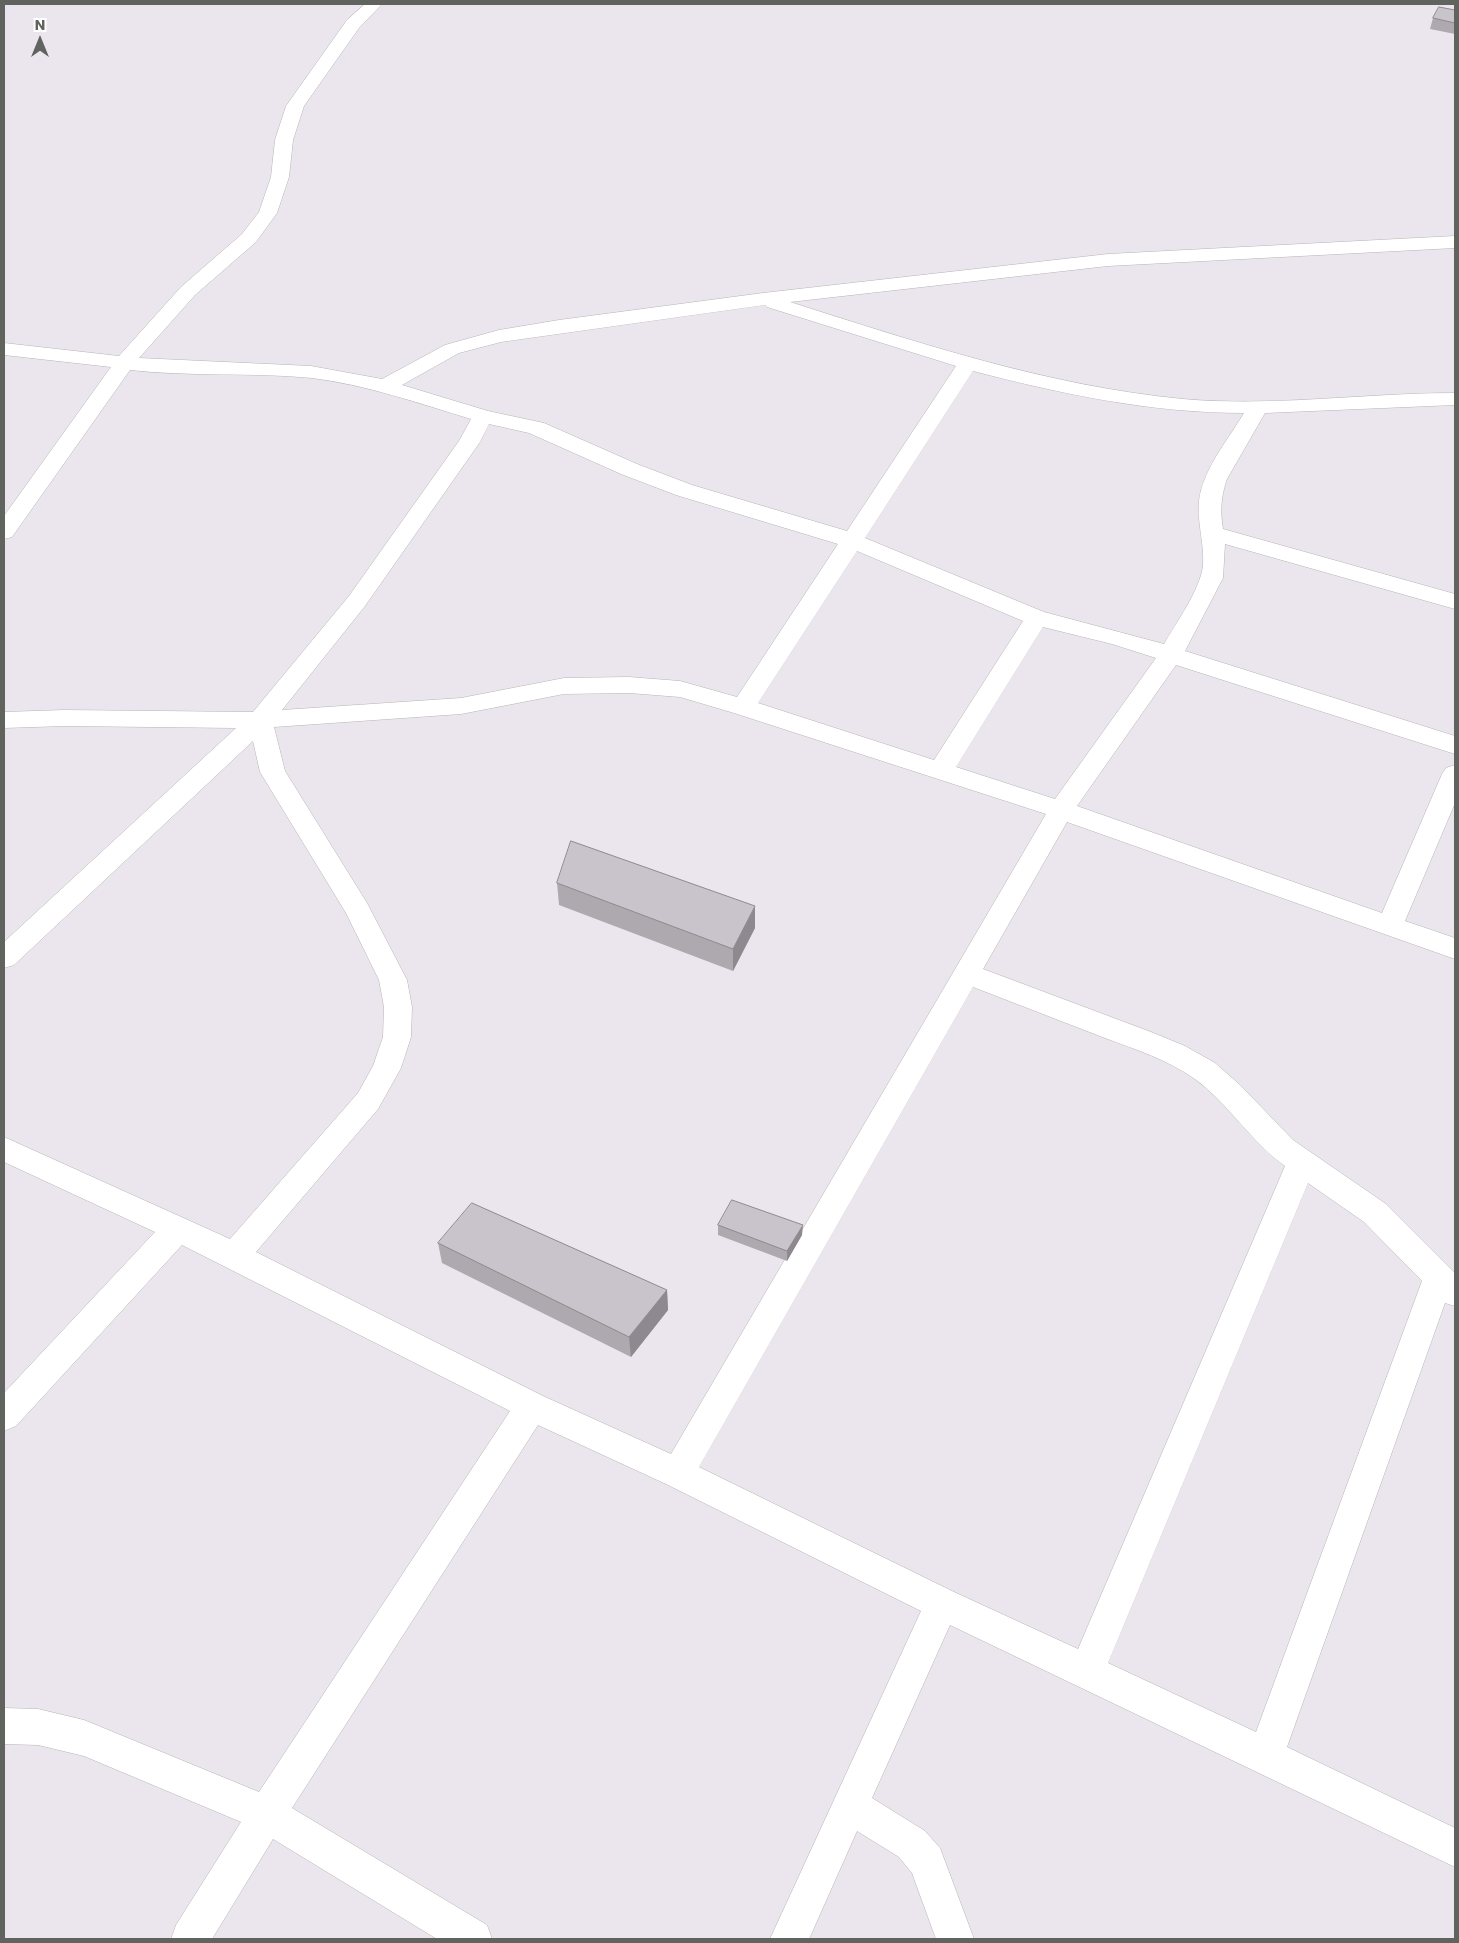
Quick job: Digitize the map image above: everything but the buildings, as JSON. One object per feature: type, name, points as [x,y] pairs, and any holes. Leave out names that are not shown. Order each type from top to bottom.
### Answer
[{"type":"street","points":[[4,532],[124,364],[188,291],[249,238],[268,213],[280,177],[284,140],[295,106],[353,24],[374,4]]},
{"type":"street","points":[[384,386],[452,349],[499,336],[558,326],[763,299],[1108,260],[1455,242]]},
{"type":"street","points":[[763,299],[968,363],[1039,382],[1110,396],[1182,405],[1258,408],[1455,399]]},
{"type":"street","points":[[4,349],[124,364],[311,372],[365,380],[483,416],[536,428],[629,470],[684,490],[851,540],[1037,618],[1118,638],[1455,745]]},
{"type":"street","points":[[743,707],[968,363]]},
{"type":"street","points":[[678,1473],[1062,810],[1170,656],[1212,578],[1215,565],[1210,501],[1214,484],[1258,408]]},
{"type":"street","points":[[4,958],[260,720],[357,601],[469,442],[483,416]]},
{"type":"street","points":[[1213,533],[1455,602]]},
{"type":"street","points":[[940,771],[1037,618]]},
{"type":"street","points":[[4,720],[65,718],[260,720],[461,706],[564,686],[629,685],[680,689],[743,707],[1062,810],[1455,949]]},
{"type":"street","points":[[234,1256],[368,1101],[387,1068],[397,1037],[398,1007],[393,980],[358,910],[273,772],[260,720]]},
{"type":"street","points":[[1390,925],[1455,774]]},
{"type":"street","points":[[968,974],[1140,1040],[1198,1067],[1230,1093],[1283,1149],[1375,1213],[1447,1285],[1266,1756]]},
{"type":"street","points":[[4,1149],[178,1228],[532,1406],[678,1473],[942,1604],[1266,1756],[1455,1848]]},
{"type":"street","points":[[1086,1672],[1302,1162]]},
{"type":"street","points":[[4,1416],[178,1228]]},
{"type":"street","points":[[190,1939],[267,1814],[532,1406]]},
{"type":"street","points":[[789,1939],[942,1604]]},
{"type":"street","points":[[4,1726],[38,1727],[84,1738],[267,1814],[473,1939]]},
{"type":"street","points":[[850,1805],[912,1844],[927,1861],[955,1939]]}]
